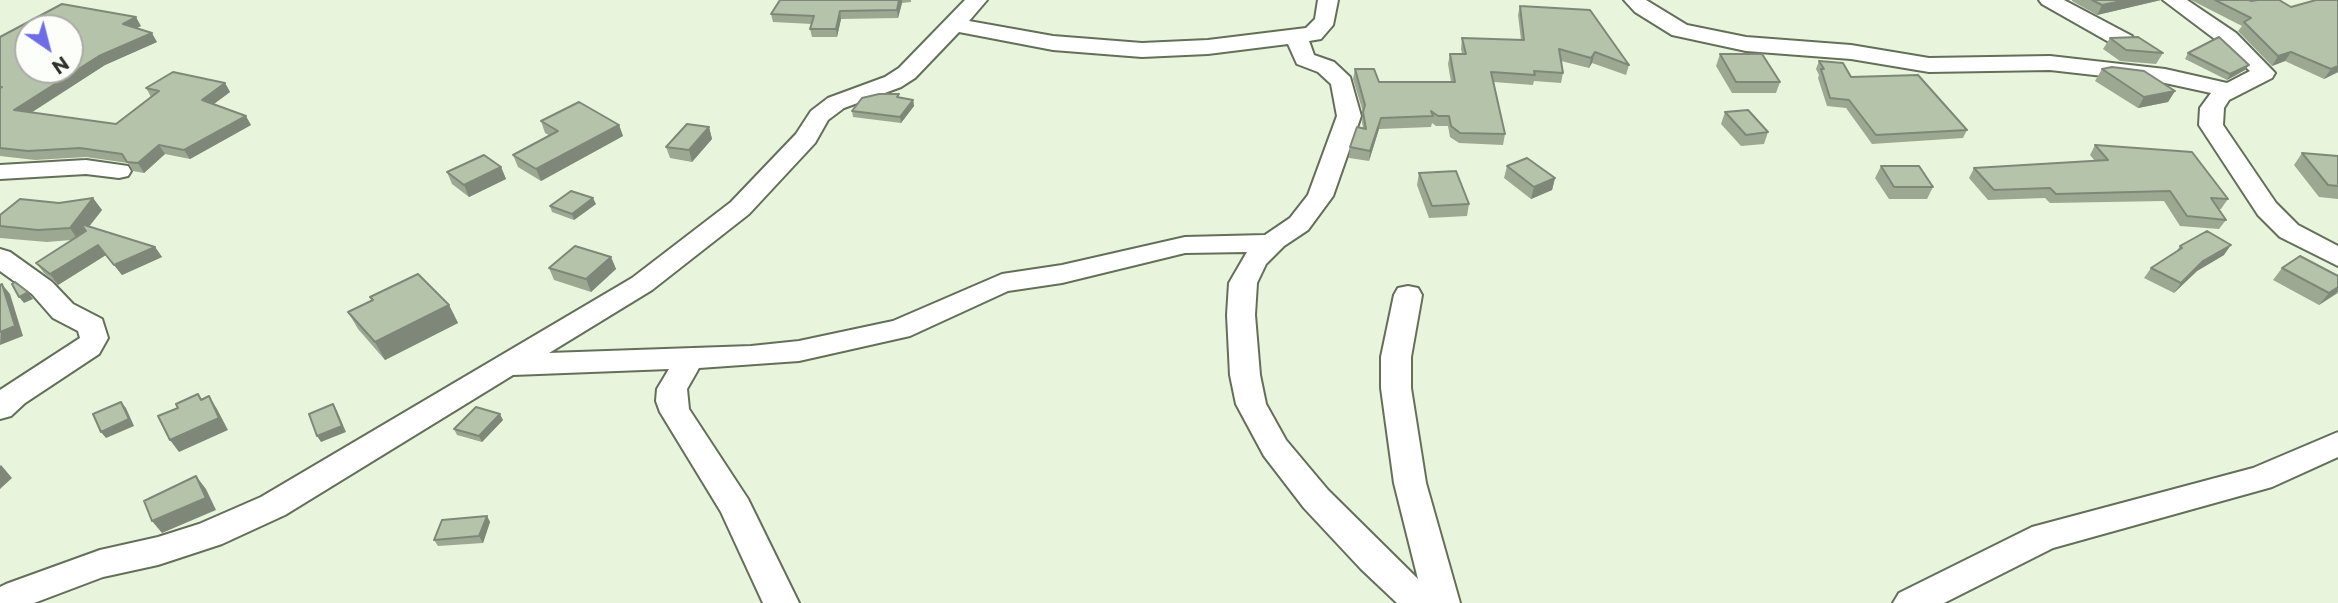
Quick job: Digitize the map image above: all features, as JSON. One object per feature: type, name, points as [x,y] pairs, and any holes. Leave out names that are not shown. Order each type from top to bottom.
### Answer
[{"type":"street","points":[[2,603],[18,594],[100,564],[158,551],[210,534],[273,506],[642,284],[740,208],[806,138],[820,116],[836,103],[892,82],[907,73],[977,0]]},
{"type":"street","points":[[953,24],[1054,43],[1142,50],[1208,47],[1313,34],[1325,20],[1328,0]]},
{"type":"street","points":[[1634,0],[1642,8],[1680,30],[1746,44],[1851,52],[1930,65],[2050,63],[2165,76],[2231,91]]},
{"type":"street","points":[[2049,0],[2124,41]]},
{"type":"street","points":[[2173,0],[2228,38],[2264,73],[2221,95],[2211,108],[2211,125],[2267,209],[2289,230],[2338,257]]},
{"type":"street","points":[[1296,37],[1305,59],[1326,67],[1342,82],[1349,116],[1320,196],[1299,225],[1272,243],[1255,260],[1243,283],[1245,375],[1251,404],[1275,448],[1316,499],[1373,559],[1421,603]]},
{"type":"street","points":[[2,175],[86,167],[119,171]]},
{"type":"street","points":[[507,365],[571,365],[751,356],[858,340],[900,329],[1002,283],[1062,274],[1185,245],[1272,243]]},
{"type":"street","points":[[0,258],[42,288],[63,311],[92,326],[94,338],[89,347],[14,395],[0,408]]},
{"type":"street","points":[[1408,295],[1396,357],[1396,388],[1410,483],[1443,603]]},
{"type":"street","points":[[690,358],[672,389],[671,401],[736,508],[781,603]]},
{"type":"street","points":[[1912,603],[2044,537],[2261,478],[2338,444]]},
{"type":"building","points":[[780,0],[899,0],[897,10],[840,11],[836,29],[810,29],[814,16],[771,14]]},
{"type":"building","points":[[2092,0],[2127,0],[2102,5]]},
{"type":"building","points":[[2215,0],[2279,0],[2291,7],[2316,0],[2338,0],[2338,66],[2331,69],[2291,52],[2278,56],[2244,22],[2251,18]]},
{"type":"building","points":[[62,4],[136,17],[123,24],[152,33],[99,56],[84,66],[84,14],[43,14]]},
{"type":"building","points":[[1520,6],[1590,10],[1629,65],[1595,52],[1591,58],[1559,49],[1563,73],[1534,71],[1535,75],[1491,72],[1505,134],[1460,133],[1451,126],[1449,116],[1438,116],[1431,111],[1433,116],[1381,118],[1370,151],[1350,147],[1357,127],[1366,129],[1363,112],[1365,105],[1355,69],[1374,69],[1379,82],[1455,82],[1450,54],[1466,54],[1462,38],[1524,40]]},
{"type":"building","points":[[14,30],[14,84],[55,84],[14,110],[116,124],[159,91],[146,88],[173,72],[225,83],[202,100],[246,116],[184,150],[159,145],[138,163],[127,162],[122,154],[80,148],[28,151],[0,148],[0,37]]},
{"type":"building","points":[[2138,37],[2163,53],[2126,50],[2110,38]]},
{"type":"building","points":[[2219,37],[2249,65],[2230,74],[2188,53]]},
{"type":"building","points":[[1720,54],[1762,54],[1780,82],[1736,82]]},
{"type":"building","points":[[1819,61],[1843,63],[1851,77],[1918,75],[1967,130],[1876,135],[1849,100],[1830,98],[1821,69],[1824,69]]},
{"type":"building","points":[[2112,67],[2144,71],[2175,91],[2144,97],[2102,69]]},
{"type":"building","points":[[879,94],[899,94],[897,97],[913,100],[900,117],[852,111],[862,98]]},
{"type":"building","points":[[579,102],[619,125],[536,169],[513,155],[558,131],[541,121]]},
{"type":"building","points":[[1748,110],[1768,132],[1746,135],[1725,112]]},
{"type":"building","points":[[687,124],[709,127],[689,150],[666,147]]},
{"type":"building","points":[[2095,145],[2192,152],[2228,199],[2211,198],[2226,220],[2187,216],[2170,191],[2056,194],[2050,188],[1994,190],[1974,168],[2108,160]]},
{"type":"building","points":[[2302,153],[2338,156],[2338,186],[2328,185]]},
{"type":"building","points":[[484,155],[501,167],[464,185],[447,172]]},
{"type":"building","points":[[1527,158],[1555,178],[1534,187],[1507,166]]},
{"type":"building","points":[[1881,166],[1919,166],[1933,187],[1894,187]]},
{"type":"building","points":[[1456,171],[1469,204],[1432,206],[1419,173]]},
{"type":"building","points":[[571,191],[593,198],[572,214],[550,206]]},
{"type":"building","points":[[93,198],[70,228],[38,230],[0,226],[0,215],[20,199],[59,203]]},
{"type":"building","points":[[81,224],[155,247],[114,265],[98,245],[50,274],[36,263],[86,231]]},
{"type":"building","points":[[2207,231],[2231,245],[2203,261],[2181,283],[2151,268],[2182,248],[2180,246]]},
{"type":"building","points":[[575,246],[611,257],[586,279],[549,268]]},
{"type":"building","points":[[2300,256],[2338,276],[2338,287],[2329,293],[2282,268]]},
{"type":"building","points":[[418,274],[449,305],[375,342],[348,312],[373,300],[370,297]]},
{"type":"building","points":[[15,282],[28,292],[19,297],[12,284]]},
{"type":"building","points":[[2,284],[15,326],[0,332],[0,285]]},
{"type":"building","points":[[198,394],[201,400],[209,396],[219,418],[170,440],[158,416],[178,408],[176,404]]},
{"type":"building","points":[[121,402],[129,419],[101,432],[93,414]]},
{"type":"building","points":[[333,404],[342,426],[317,436],[309,414]]},
{"type":"building","points":[[476,407],[500,414],[479,436],[454,429]]},
{"type":"building","points":[[196,476],[206,498],[152,521],[144,501]]},
{"type":"building","points":[[487,516],[479,536],[434,540],[442,520]]}]
